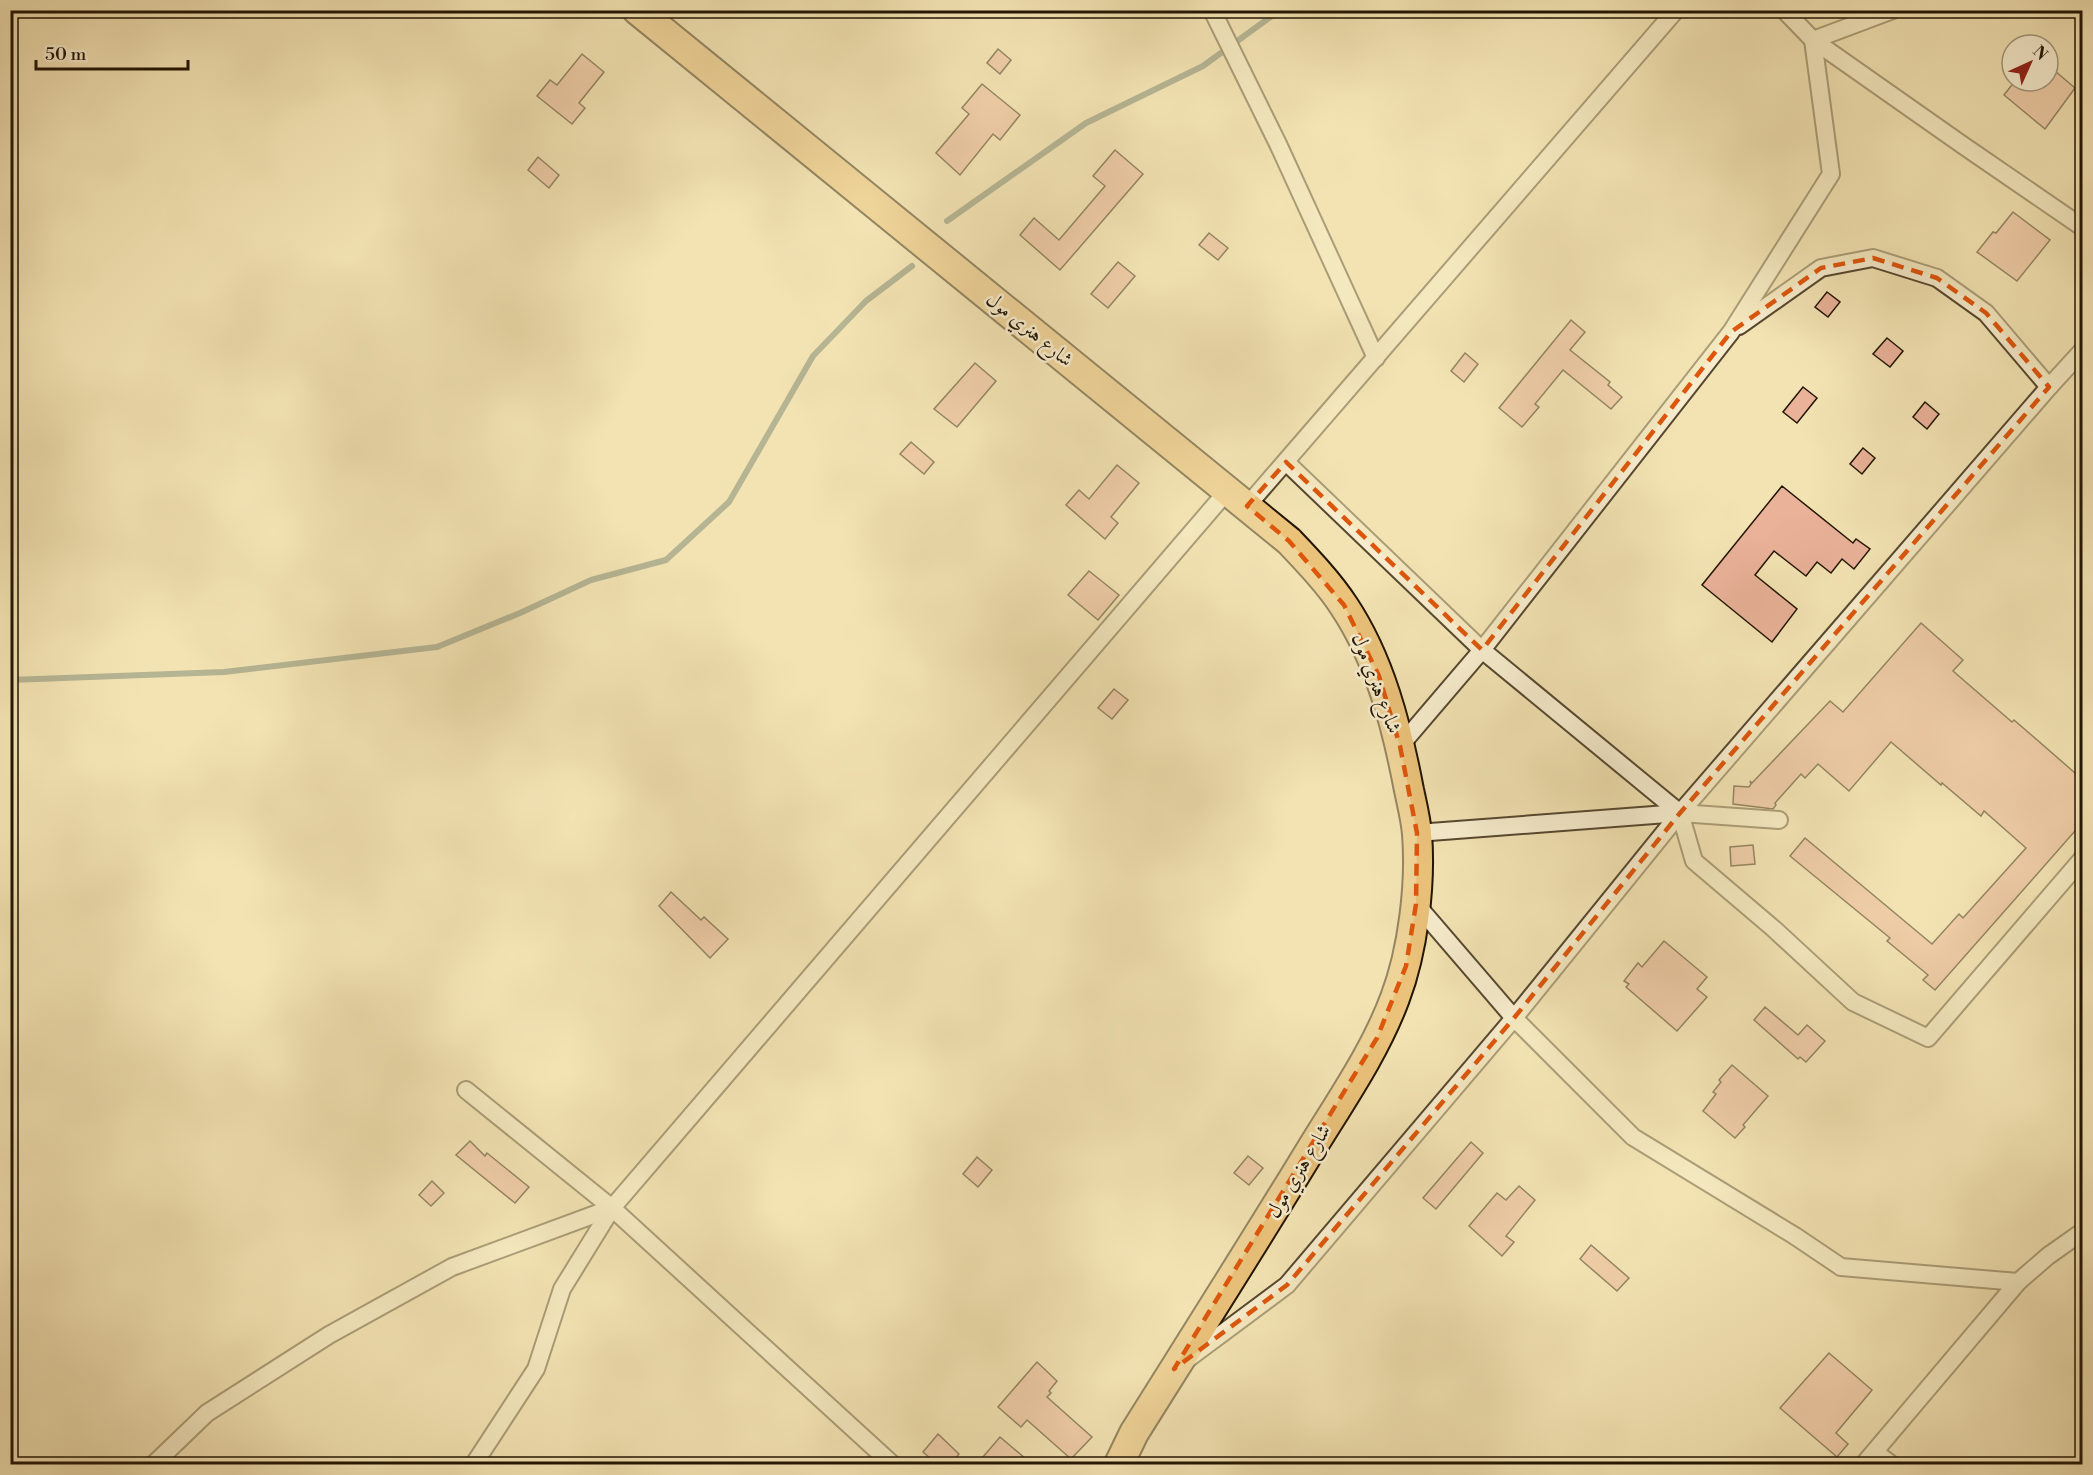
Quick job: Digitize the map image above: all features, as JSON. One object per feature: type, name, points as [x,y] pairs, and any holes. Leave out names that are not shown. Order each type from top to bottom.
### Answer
[{"type":"highway","name":"شارع هنري مول","points":[[637,10],[1289,541],[1344,605],[1358,629],[1379,676],[1400,746],[1417,834],[1416,904],[1406,966],[1377,1038],[1260,1233],[1134,1433],[1119,1464]]},
{"type":"street","points":[[1212,10],[1278,144],[1376,358]]},
{"type":"street","points":[[474,1464],[536,1369],[562,1289],[612,1208],[1238,498],[1286,462],[1676,10]]},
{"type":"street","points":[[1784,10],[1813,40],[2082,226]]},
{"type":"street","points":[[1813,40],[1893,10]]},
{"type":"street","points":[[1400,746],[1482,650],[1731,332],[1831,174],[1813,40]]},
{"type":"street","points":[[1731,332],[1821,268],[1873,258],[1937,278],[1986,313],[2049,387]]},
{"type":"street","points":[[1174,1369],[1287,1286],[1514,1018],[1680,813],[2082,351]]},
{"type":"street","points":[[1286,462],[1482,650],[1680,813],[1694,861],[1774,929],[1853,1002],[1928,1038],[2082,859]]},
{"type":"street","points":[[1417,834],[1680,813],[1779,820]]},
{"type":"street","points":[[1416,904],[1514,1018],[1633,1137],[1795,1236],[1841,1267],[2018,1282]]},
{"type":"street","points":[[466,1090],[612,1208],[892,1464]]},
{"type":"street","points":[[154,1464],[207,1413],[329,1335],[452,1267],[612,1208]]},
{"type":"street","points":[[1891,1464],[1870,1459],[2018,1282],[2048,1256],[2082,1232]]},
{"type":"highlighted area","points":[[1873,258],[1937,278],[1986,313],[2049,387],[1680,813],[1514,1018],[1287,1285],[1174,1369],[1377,1038],[1406,966],[1416,904],[1417,833],[1400,746],[1379,676],[1344,605],[1289,541],[1247,506],[1286,462],[1482,650],[1731,332],[1821,268]]},
{"type":"building","points":[[998,49],[1011,60],[1000,74],[987,63]]},
{"type":"building","points":[[582,54],[604,72],[579,103],[585,108],[572,124],[537,96],[550,80],[557,85]]},
{"type":"building","points":[[2060,75],[2075,88],[2045,129],[2004,95],[2006,93],[2060,93]]},
{"type":"building","points":[[982,84],[1020,115],[1000,140],[993,134],[960,175],[936,153],[969,114],[962,108]]},
{"type":"building","points":[[1115,150],[1143,174],[1060,270],[1020,235],[1034,218],[1059,240],[1105,186],[1093,176]]},
{"type":"building","points":[[538,157],[559,175],[549,188],[528,170]]},
{"type":"building","points":[[2013,212],[2050,240],[2017,281],[1977,252]]},
{"type":"building","points":[[1209,233],[1228,248],[1218,260],[1199,245]]},
{"type":"building","points":[[1118,262],[1135,276],[1108,308],[1091,294]]},
{"type":"building","points":[[1827,292],[1840,302],[1828,317],[1815,307]]},
{"type":"building","points":[[1571,320],[1585,332],[1570,350],[1610,382],[1608,385],[1622,397],[1611,409],[1563,370],[1535,404],[1539,407],[1522,427],[1499,408]]},
{"type":"building","points":[[1887,338],[1903,351],[1890,367],[1873,354]]},
{"type":"building","points":[[1465,353],[1478,364],[1464,382],[1451,371]]},
{"type":"building","points":[[975,363],[996,381],[957,427],[934,409]]},
{"type":"building","points":[[1803,387],[1817,398],[1797,423],[1783,412]]},
{"type":"building","points":[[1925,402],[1939,414],[1927,429],[1913,417]]},
{"type":"building","points":[[911,442],[934,462],[924,474],[900,454]]},
{"type":"building","points":[[1863,448],[1875,458],[1862,474],[1850,464]]},
{"type":"building","points":[[1117,465],[1139,483],[1111,517],[1118,523],[1105,539],[1066,505],[1079,490],[1089,499]]},
{"type":"building","points":[[1782,486],[1853,543],[1856,539],[1870,549],[1854,569],[1842,559],[1831,573],[1817,562],[1806,576],[1774,551],[1755,575],[1797,609],[1772,642],[1702,585]]},
{"type":"building","points":[[1089,571],[1119,595],[1098,620],[1068,595]]},
{"type":"building","points":[[1921,623],[1963,660],[1953,671],[2082,779],[2082,823],[1935,990],[1923,980],[1928,975],[1887,941],[1890,938],[1790,856],[1805,838],[1932,944],[1959,914],[1963,918],[2026,848],[1984,811],[1981,816],[1891,742],[1849,791],[1818,764],[1805,778],[1801,774],[1775,803],[1773,809],[1733,804],[1734,786],[1749,787],[1750,781],[1752,783],[1830,701],[1843,712]]},
{"type":"building","points":[[1114,689],[1128,700],[1112,719],[1098,708]]},
{"type":"building","points":[[1753,845],[1755,864],[1731,866],[1730,847]]},
{"type":"building","points":[[671,892],[701,920],[704,917],[728,939],[710,958],[659,906]]},
{"type":"building","points":[[1664,941],[1707,977],[1697,989],[1707,997],[1677,1031],[1626,987],[1629,984],[1624,981],[1638,963],[1642,967]]},
{"type":"building","points":[[1765,1007],[1798,1035],[1807,1025],[1825,1041],[1806,1062],[1800,1057],[1798,1059],[1754,1020]]},
{"type":"building","points":[[1732,1065],[1768,1096],[1735,1138],[1703,1111],[1716,1094],[1713,1092],[1721,1082],[1719,1080]]},
{"type":"building","points":[[470,1141],[485,1156],[487,1153],[529,1187],[515,1203],[456,1155]]},
{"type":"building","points":[[1471,1142],[1483,1153],[1436,1209],[1423,1198]]},
{"type":"building","points":[[1248,1156],[1263,1168],[1249,1185],[1234,1173]]},
{"type":"building","points":[[977,1157],[992,1170],[978,1187],[963,1174]]},
{"type":"building","points":[[432,1181],[444,1193],[431,1206],[419,1195]]},
{"type":"building","points":[[1519,1186],[1535,1200],[1506,1236],[1514,1242],[1502,1256],[1469,1226],[1497,1193],[1506,1200]]},
{"type":"building","points":[[1591,1245],[1629,1278],[1617,1291],[1580,1259]]},
{"type":"building","points":[[1829,1353],[1872,1390],[1836,1433],[1848,1444],[1837,1457],[1780,1408]]},
{"type":"building","points":[[1037,1362],[1057,1381],[1047,1397],[1092,1437],[1071,1459],[1027,1420],[1021,1427],[998,1407]]},
{"type":"building","points":[[938,1434],[959,1454],[950,1464],[937,1464],[923,1452]]},
{"type":"building","points":[[1000,1437],[1032,1464],[991,1464],[983,1457]]},
{"type":"waterway","points":[[947,221],[1086,123],[1203,66],[1280,10]]},
{"type":"waterway","points":[[10,680],[224,672],[437,647],[520,613],[591,580],[666,560],[729,502],[813,356],[866,301],[912,266]]}]
